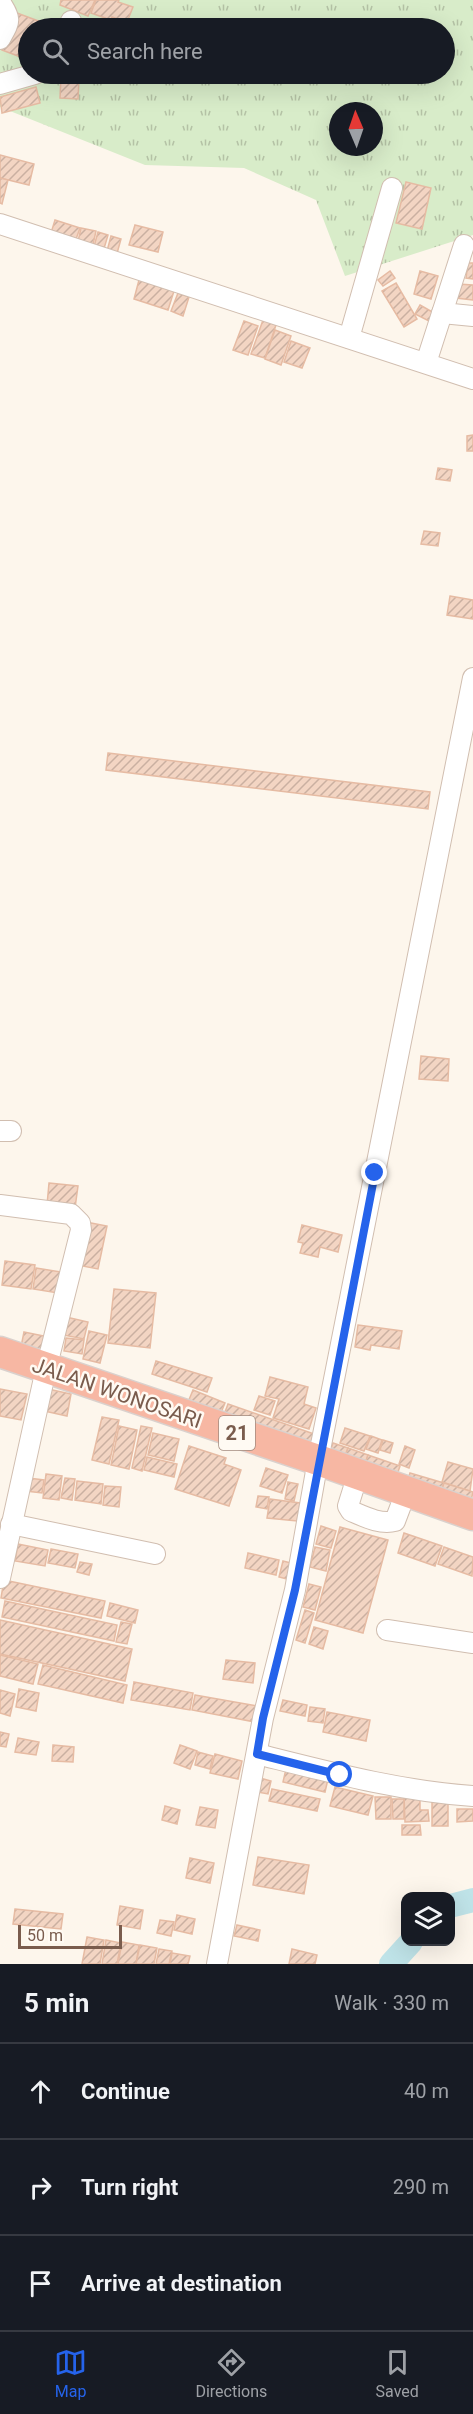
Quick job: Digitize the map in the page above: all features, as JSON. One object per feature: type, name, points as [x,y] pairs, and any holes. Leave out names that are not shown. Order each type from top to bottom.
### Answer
[{"type":"highway","name":"JALAN WONOSARI","points":[[0,1353],[318,1460],[473,1515]]},
{"type":"street","points":[[0,2],[9,16],[9,22],[0,39]]},
{"type":"street","points":[[0,84],[18,79]]},
{"type":"street","points":[[349,338],[392,188]]},
{"type":"street","points":[[0,224],[473,379]]},
{"type":"street","points":[[426,363],[464,245]]},
{"type":"street","points":[[442,313],[473,316]]},
{"type":"street","points":[[217,1964],[263,1718],[295,1590],[318,1460],[473,678]]},
{"type":"street","points":[[0,1205],[71,1214],[80,1223],[81,1230],[46,1369],[10,1524],[0,1578]]},
{"type":"street","points":[[10,1524],[155,1554]]},
{"type":"street","points":[[387,1630],[473,1643]]},
{"type":"street","points":[[257,1754],[381,1785],[473,1796]]},
{"type":"green space","points":[[0,0],[473,0],[473,235],[345,276],[316,200],[244,168],[145,165],[0,107]]},
{"type":"building","points":[[61,0],[95,0],[88,16],[60,5]]},
{"type":"building","points":[[96,0],[119,0],[118,2],[133,7],[129,18],[105,18],[91,13]]},
{"type":"building","points":[[17,13],[30,18],[18,18],[18,56],[2,50]]},
{"type":"building","points":[[61,84],[79,84],[78,99],[60,98]]},
{"type":"building","points":[[36,87],[40,103],[2,113],[0,97]]},
{"type":"building","points":[[0,155],[34,164],[29,185],[0,178]]},
{"type":"building","points":[[0,178],[8,180],[2,204],[0,203]]},
{"type":"building","points":[[406,182],[431,188],[422,229],[396,223]]},
{"type":"building","points":[[55,220],[80,228],[75,242],[51,233]]},
{"type":"building","points":[[135,225],[163,232],[158,252],[129,245]]},
{"type":"building","points":[[81,228],[96,231],[92,249],[77,246]]},
{"type":"building","points":[[98,232],[108,235],[103,252],[93,250]]},
{"type":"building","points":[[111,236],[121,239],[116,257],[106,255]]},
{"type":"building","points":[[468,263],[473,263],[473,279],[466,278]]},
{"type":"building","points":[[390,271],[395,278],[383,286],[378,280]]},
{"type":"building","points":[[420,271],[438,276],[431,299],[414,294]]},
{"type":"building","points":[[139,280],[174,291],[168,310],[134,299]]},
{"type":"building","points":[[396,283],[417,319],[404,327],[382,291]]},
{"type":"building","points":[[458,284],[473,285],[473,300],[456,298]]},
{"type":"building","points":[[178,293],[189,297],[183,316],[171,311]]},
{"type":"building","points":[[420,305],[436,314],[431,322],[415,314]]},
{"type":"building","points":[[263,320],[276,325],[265,358],[251,354]]},
{"type":"building","points":[[244,321],[258,326],[248,355],[233,350]]},
{"type":"building","points":[[275,330],[291,336],[281,365],[265,359]]},
{"type":"building","points":[[291,341],[310,348],[302,368],[284,362]]},
{"type":"building","points":[[473,435],[473,451],[467,451],[467,436]]},
{"type":"building","points":[[438,468],[452,470],[450,481],[436,479]]},
{"type":"building","points":[[424,531],[440,533],[438,546],[421,544]]},
{"type":"building","points":[[450,596],[473,600],[473,619],[447,615]]},
{"type":"building","points":[[108,753],[430,792],[428,809],[106,770]]},
{"type":"building","points":[[421,1056],[449,1059],[448,1081],[419,1079]]},
{"type":"building","points":[[49,1183],[78,1186],[75,1208],[47,1205]]},
{"type":"building","points":[[86,1222],[107,1226],[98,1269],[77,1265]]},
{"type":"building","points":[[302,1225],[342,1235],[338,1252],[320,1247],[318,1257],[300,1253],[303,1243],[298,1242]]},
{"type":"building","points":[[5,1261],[35,1265],[31,1289],[2,1285]]},
{"type":"building","points":[[36,1268],[67,1273],[64,1294],[33,1289]]},
{"type":"building","points":[[114,1289],[156,1293],[150,1348],[108,1343]]},
{"type":"building","points":[[66,1317],[88,1322],[84,1339],[63,1335]]},
{"type":"building","points":[[358,1325],[402,1331],[399,1349],[371,1345],[370,1350],[355,1347]]},
{"type":"building","points":[[89,1331],[107,1335],[100,1363],[83,1359]]},
{"type":"building","points":[[24,1332],[49,1337],[45,1357],[20,1352]]},
{"type":"building","points":[[66,1338],[84,1340],[82,1354],[64,1351]]},
{"type":"building","points":[[156,1361],[212,1378],[207,1392],[152,1374]]},
{"type":"building","points":[[270,1377],[308,1387],[304,1404],[316,1408],[309,1429],[273,1418],[279,1399],[265,1396]]},
{"type":"building","points":[[0,1389],[27,1394],[21,1420],[0,1416]]},
{"type":"building","points":[[48,1389],[71,1394],[67,1416],[44,1411]]},
{"type":"building","points":[[193,1390],[225,1403],[218,1420],[186,1407]]},
{"type":"building","points":[[259,1396],[275,1401],[270,1415],[254,1410]]},
{"type":"building","points":[[228,1404],[314,1434],[308,1451],[222,1420]]},
{"type":"building","points":[[102,1417],[119,1420],[109,1464],[92,1460]]},
{"type":"building","points":[[119,1426],[137,1430],[129,1469],[111,1465]]},
{"type":"building","points":[[141,1426],[152,1428],[142,1471],[132,1468]]},
{"type":"building","points":[[345,1428],[370,1436],[364,1451],[340,1443]]},
{"type":"building","points":[[153,1433],[179,1439],[174,1461],[148,1455]]},
{"type":"building","points":[[371,1436],[382,1440],[378,1453],[366,1449]]},
{"type":"building","points":[[383,1440],[393,1443],[390,1453],[380,1450]]},
{"type":"building","points":[[333,1443],[348,1448],[341,1465],[327,1460]]},
{"type":"building","points":[[189,1446],[226,1458],[224,1464],[241,1470],[229,1506],[175,1489]]},
{"type":"building","points":[[405,1446],[415,1450],[409,1468],[399,1464]]},
{"type":"building","points":[[348,1448],[368,1455],[362,1472],[342,1466]]},
{"type":"building","points":[[368,1455],[400,1466],[394,1484],[362,1473]]},
{"type":"building","points":[[147,1457],[177,1464],[174,1477],[144,1470]]},
{"type":"building","points":[[448,1462],[473,1469],[470,1491],[442,1482]]},
{"type":"building","points":[[266,1468],[288,1475],[282,1493],[260,1486]]},
{"type":"building","points":[[410,1473],[444,1483],[439,1496],[406,1486]]},
{"type":"building","points":[[46,1474],[62,1476],[59,1500],[43,1498]]},
{"type":"building","points":[[28,1478],[44,1480],[42,1493],[26,1491]]},
{"type":"building","points":[[65,1478],[75,1479],[72,1500],[61,1498]]},
{"type":"building","points":[[77,1481],[103,1484],[101,1504],[75,1500]]},
{"type":"building","points":[[288,1482],[298,1484],[294,1501],[285,1499]]},
{"type":"building","points":[[444,1483],[473,1492],[470,1505],[440,1496]]},
{"type":"building","points":[[105,1486],[121,1487],[119,1507],[103,1505]]},
{"type":"building","points":[[258,1496],[269,1497],[267,1509],[256,1507]]},
{"type":"building","points":[[270,1499],[300,1503],[297,1521],[267,1518]]},
{"type":"building","points":[[321,1526],[336,1531],[331,1548],[316,1544]]},
{"type":"building","points":[[340,1527],[388,1540],[363,1633],[315,1620]]},
{"type":"building","points":[[404,1533],[442,1546],[435,1566],[398,1553]]},
{"type":"building","points":[[18,1544],[48,1550],[45,1566],[15,1561]]},
{"type":"building","points":[[315,1547],[330,1550],[326,1571],[310,1567]]},
{"type":"building","points":[[444,1547],[473,1557],[472,1576],[438,1564]]},
{"type":"building","points":[[51,1549],[78,1554],[75,1568],[48,1563]]},
{"type":"building","points":[[248,1553],[279,1560],[276,1575],[245,1568]]},
{"type":"building","points":[[283,1561],[295,1564],[291,1580],[279,1577]]},
{"type":"building","points":[[80,1562],[92,1564],[89,1575],[77,1572]]},
{"type":"building","points":[[4,1580],[105,1601],[101,1618],[1,1598]]},
{"type":"building","points":[[309,1584],[321,1587],[315,1610],[303,1607]]},
{"type":"building","points":[[5,1601],[117,1625],[114,1641],[2,1617]]},
{"type":"building","points":[[110,1603],[138,1610],[135,1623],[107,1616]]},
{"type":"building","points":[[305,1610],[314,1613],[305,1643],[296,1640]]},
{"type":"building","points":[[0,1620],[132,1649],[125,1681],[0,1654]]},
{"type":"building","points":[[121,1622],[132,1624],[127,1644],[116,1642]]},
{"type":"building","points":[[314,1627],[328,1631],[323,1649],[309,1644]]},
{"type":"building","points":[[0,1655],[38,1664],[33,1684],[0,1676]]},
{"type":"building","points":[[226,1660],[255,1663],[253,1683],[223,1679]]},
{"type":"building","points":[[43,1665],[127,1685],[123,1703],[38,1684]]},
{"type":"building","points":[[134,1682],[193,1693],[190,1710],[131,1700]]},
{"type":"building","points":[[19,1689],[39,1693],[36,1711],[16,1707]]},
{"type":"building","points":[[0,1690],[15,1694],[10,1716],[0,1713]]},
{"type":"building","points":[[195,1695],[258,1706],[255,1722],[192,1710]]},
{"type":"building","points":[[283,1700],[307,1705],[305,1716],[280,1711]]},
{"type":"building","points":[[310,1707],[325,1709],[323,1723],[308,1721]]},
{"type":"building","points":[[327,1712],[370,1720],[366,1741],[323,1732]]},
{"type":"building","points":[[0,1732],[9,1734],[6,1747],[0,1746]]},
{"type":"building","points":[[18,1738],[39,1742],[36,1755],[15,1752]]},
{"type":"building","points":[[53,1745],[74,1747],[73,1762],[52,1761]]},
{"type":"building","points":[[180,1745],[197,1751],[190,1769],[174,1763]]},
{"type":"building","points":[[198,1752],[213,1756],[210,1769],[195,1765]]},
{"type":"building","points":[[215,1754],[242,1761],[238,1779],[210,1773]]},
{"type":"building","points":[[286,1769],[328,1779],[325,1792],[283,1782]]},
{"type":"building","points":[[260,1778],[271,1781],[268,1794],[257,1792]]},
{"type":"building","points":[[335,1787],[373,1796],[368,1815],[330,1806]]},
{"type":"building","points":[[272,1789],[320,1799],[317,1811],[269,1801]]},
{"type":"building","points":[[404,1796],[420,1796],[420,1810],[428,1810],[429,1821],[405,1822]]},
{"type":"building","points":[[375,1797],[391,1797],[391,1819],[376,1819]]},
{"type":"building","points":[[392,1799],[404,1799],[404,1819],[393,1819]]},
{"type":"building","points":[[432,1800],[448,1800],[448,1826],[432,1826]]},
{"type":"building","points":[[165,1806],[180,1810],[177,1824],[162,1820]]},
{"type":"building","points":[[200,1807],[218,1810],[215,1828],[196,1825]]},
{"type":"building","points":[[457,1809],[473,1809],[473,1821],[457,1822]]},
{"type":"building","points":[[402,1825],[420,1825],[421,1835],[402,1835]]},
{"type":"building","points":[[258,1857],[309,1865],[304,1894],[253,1885]]},
{"type":"building","points":[[190,1858],[214,1863],[210,1883],[186,1878]]},
{"type":"building","points":[[120,1906],[143,1910],[140,1929],[117,1925]]},
{"type":"building","points":[[15,1909],[63,1914],[61,1929],[13,1924]]},
{"type":"building","points":[[177,1915],[195,1919],[192,1934],[174,1930]]},
{"type":"building","points":[[160,1920],[174,1922],[171,1936],[157,1933]]},
{"type":"building","points":[[237,1925],[260,1930],[258,1941],[234,1936]]},
{"type":"building","points":[[87,1937],[104,1940],[100,1964],[82,1964]]},
{"type":"building","points":[[106,1940],[121,1943],[117,1964],[102,1964]]},
{"type":"building","points":[[122,1942],[139,1945],[136,1964],[118,1964]]},
{"type":"building","points":[[140,1945],[157,1948],[154,1964],[136,1964]]},
{"type":"building","points":[[159,1949],[172,1951],[169,1964],[156,1964]]},
{"type":"building","points":[[292,1949],[317,1955],[315,1964],[289,1964]]},
{"type":"building","points":[[172,1953],[190,1956],[188,1964],[170,1964]]},
{"type":"waterway","points":[[455,1905],[473,1900]]},
{"type":"waterway","points":[[391,1964],[407,1946]]},
{"type":"route","points":[[340,1775],[257,1754],[263,1718],[295,1590],[318,1460],[375,1173]]}]
